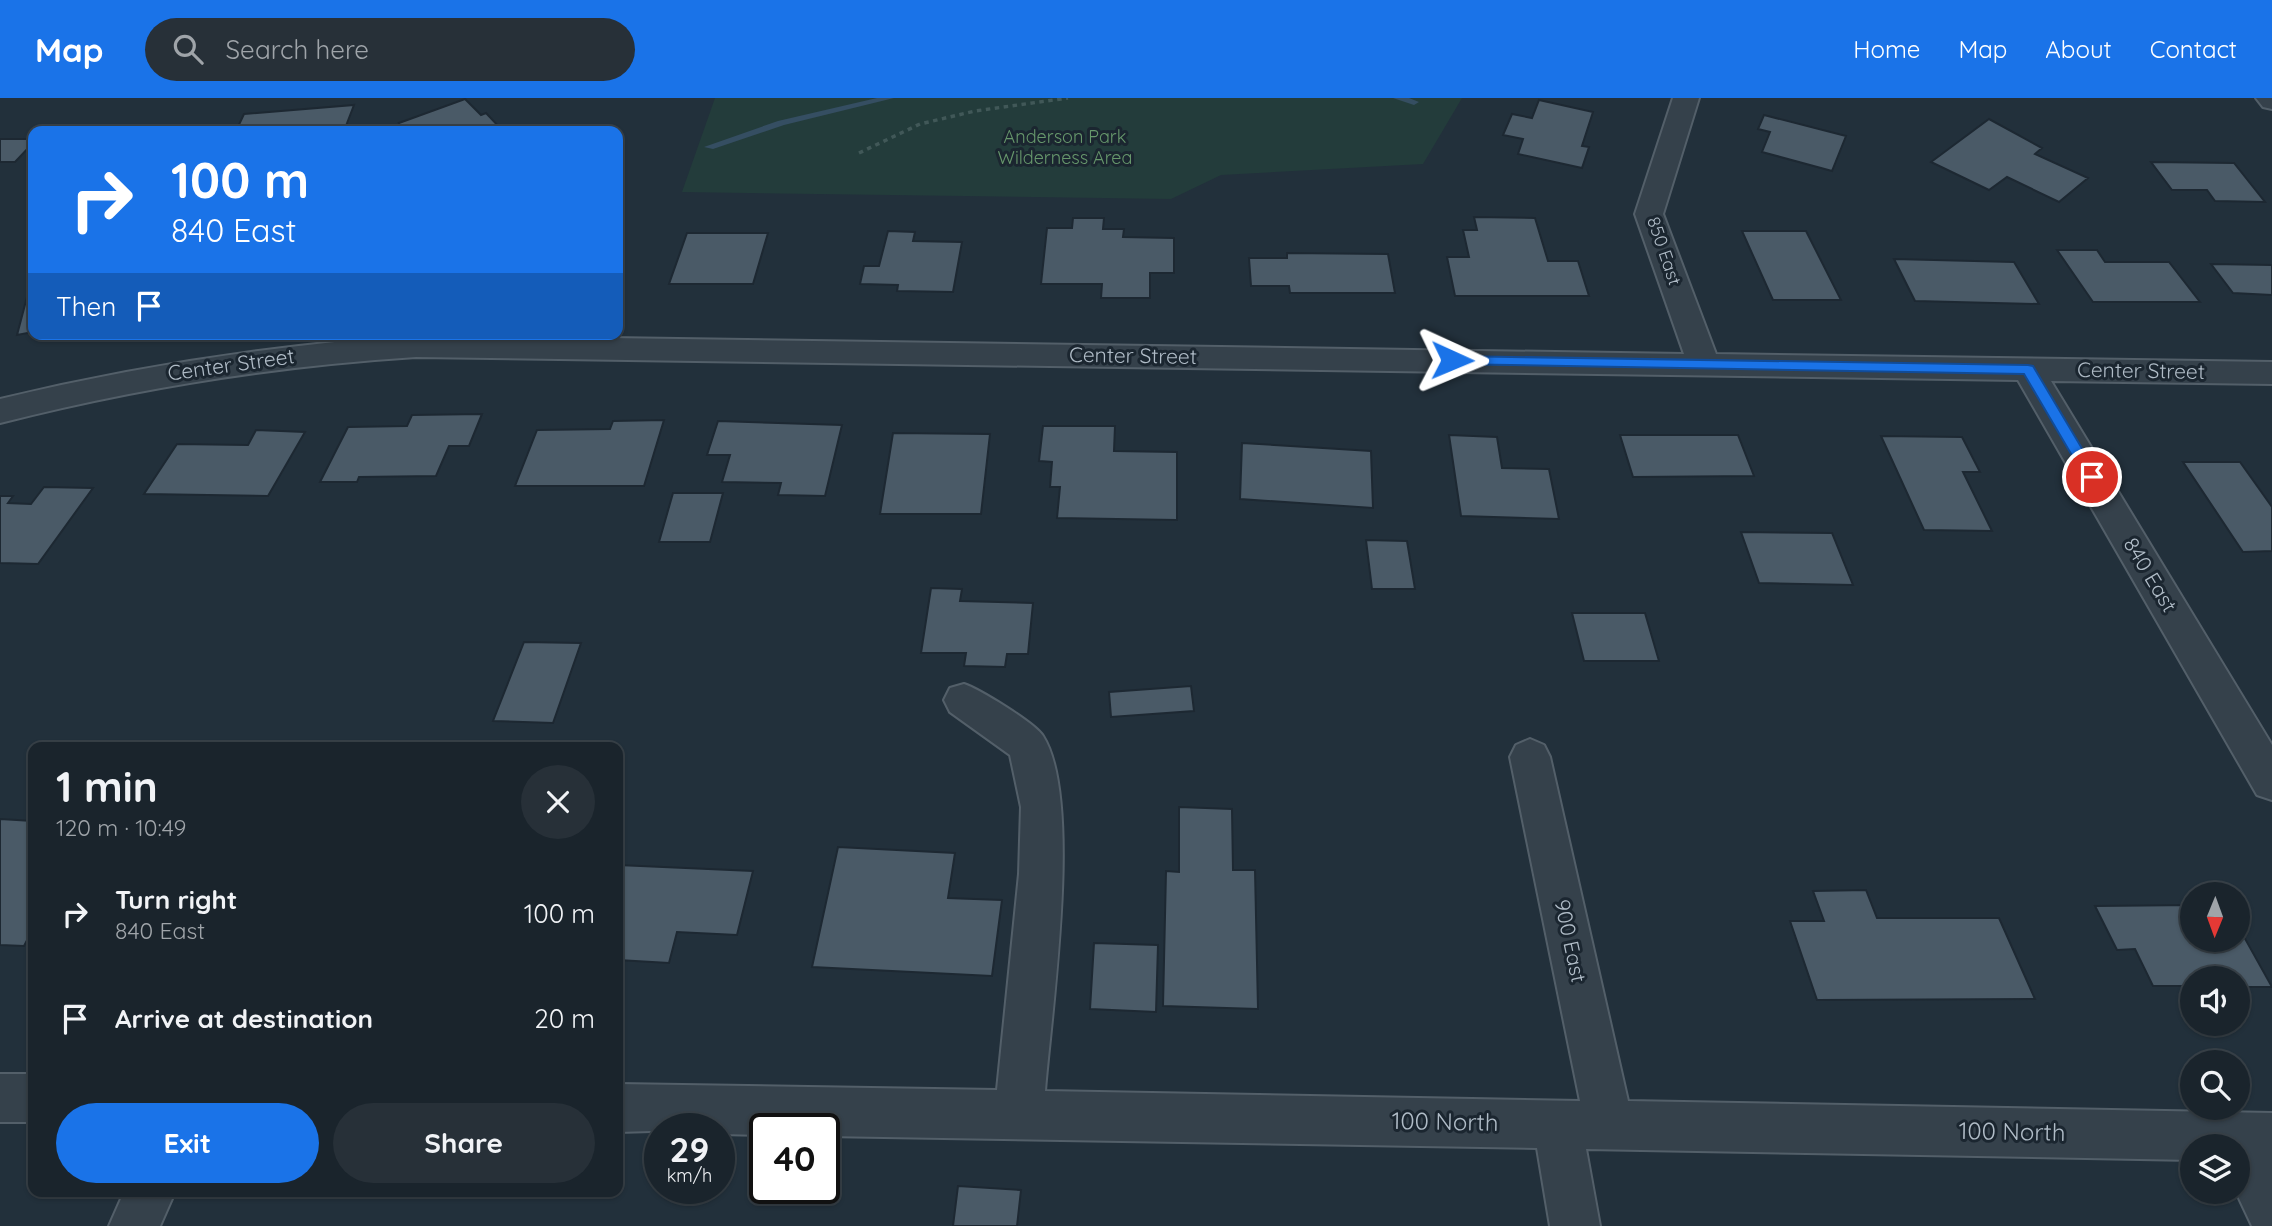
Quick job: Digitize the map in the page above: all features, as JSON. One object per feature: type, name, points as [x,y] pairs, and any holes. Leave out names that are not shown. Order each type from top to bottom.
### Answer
[{"type":"street","name":"850 East","points":[[1686,98],[1648,214],[1703,364]]},
{"type":"street","points":[[216,366],[221,340]]},
{"type":"street","name":"Center Street","points":[[0,411],[118,382],[216,366],[347,350],[416,346],[2272,373]]},
{"type":"street","name":"840 East","points":[[2028,369],[2272,782]]},
{"type":"street","points":[[964,700],[1028,746],[1042,807],[1041,874],[1019,1114]]},
{"type":"street","name":"900 East","points":[[1530,757],[1609,1125]]},
{"type":"street","points":[[0,1098],[28,1098]]},
{"type":"street","name":"100 North","points":[[623,1108],[2254,1136]]},
{"type":"street","points":[[1557,1124],[1575,1226]]},
{"type":"street","points":[[2254,1136],[2272,1213]]},
{"type":"street","points":[[134,1226],[148,1197]]},
{"type":"path","points":[[859,153],[920,124],[975,111],[1068,98]]},
{"type":"green space","name":"Anderson Park Wilderness Area","points":[[715,98],[1462,98],[1423,164],[1221,175],[1171,199],[682,192]]},
{"type":"building","points":[[465,99],[481,115],[486,113],[498,126],[402,126],[399,123]]},
{"type":"building","points":[[1539,100],[1593,112],[1582,146],[1589,147],[1582,168],[1518,154],[1523,139],[1503,135],[1512,114],[1532,118]]},
{"type":"building","points":[[354,105],[346,126],[238,126],[244,114]]},
{"type":"building","points":[[1764,115],[1846,136],[1832,171],[1762,152],[1770,132],[1758,129]]},
{"type":"building","points":[[1989,119],[2042,148],[2035,154],[2088,178],[2059,202],[2007,177],[1989,190],[1931,162]]},
{"type":"building","points":[[0,139],[28,139],[28,148],[15,162],[0,162]]},
{"type":"building","points":[[2151,162],[2234,163],[2265,202],[2215,201],[2207,190],[2172,190]]},
{"type":"building","points":[[1474,217],[1535,218],[1548,261],[1578,261],[1589,296],[1455,296],[1447,257],[1469,257],[1463,230],[1477,230]]},
{"type":"building","points":[[1073,218],[1104,218],[1103,229],[1124,229],[1123,237],[1174,238],[1174,273],[1150,273],[1150,298],[1101,298],[1102,284],[1041,284],[1047,228],[1072,228]]},
{"type":"building","points":[[888,231],[915,232],[913,241],[962,242],[953,292],[897,291],[898,285],[860,284],[864,266],[879,266]]},
{"type":"building","points":[[1742,231],[1806,231],[1841,300],[1773,300]]},
{"type":"building","points":[[687,233],[768,233],[753,284],[669,284]]},
{"type":"building","points":[[2057,250],[2097,250],[2105,262],[2169,262],[2200,302],[2093,302]]},
{"type":"building","points":[[1287,253],[1388,254],[1395,293],[1290,293],[1289,286],[1251,286],[1249,258],[1287,258]]},
{"type":"building","points":[[1894,259],[2014,262],[2039,304],[1915,301]]},
{"type":"building","points":[[2211,264],[2272,265],[2272,295],[2233,293]]},
{"type":"building","points":[[27,297],[28,333],[17,335]]},
{"type":"building","points":[[482,414],[469,446],[449,446],[436,476],[359,477],[357,482],[320,482],[348,427],[407,426],[412,415]]},
{"type":"building","points":[[664,420],[644,486],[515,486],[537,430],[610,429],[613,421]]},
{"type":"building","points":[[718,421],[842,425],[825,496],[778,495],[781,483],[722,482],[730,455],[707,455]]},
{"type":"building","points":[[1043,426],[1115,426],[1114,451],[1177,452],[1177,520],[1057,518],[1060,487],[1050,487],[1052,462],[1039,461]]},
{"type":"building","points":[[256,430],[305,432],[268,496],[144,494],[177,444],[248,445]]},
{"type":"building","points":[[893,433],[990,434],[981,514],[880,514]]},
{"type":"building","points":[[1449,435],[1497,437],[1502,468],[1549,469],[1559,519],[1461,516]]},
{"type":"building","points":[[1620,435],[1738,435],[1754,476],[1633,477]]},
{"type":"building","points":[[1881,436],[1962,437],[1980,472],[1963,472],[1992,531],[1924,530]]},
{"type":"building","points":[[1242,443],[1371,451],[1373,508],[1240,499]]},
{"type":"building","points":[[2183,462],[2240,462],[2272,507],[2272,551],[2243,552]]},
{"type":"building","points":[[44,487],[93,488],[38,564],[0,563],[0,496],[13,496],[8,503],[31,504]]},
{"type":"building","points":[[673,493],[723,493],[710,542],[659,542]]},
{"type":"building","points":[[1741,532],[1832,533],[1853,585],[1759,583]]},
{"type":"building","points":[[1366,540],[1407,541],[1415,589],[1372,589]]},
{"type":"building","points":[[931,588],[962,589],[960,601],[1033,603],[1028,654],[1007,654],[1005,667],[964,666],[966,653],[921,653]]},
{"type":"building","points":[[1572,613],[1645,613],[1659,661],[1584,661]]},
{"type":"building","points":[[524,642],[581,643],[553,723],[493,721]]},
{"type":"building","points":[[1191,686],[1194,711],[1111,717],[1109,692]]},
{"type":"building","points":[[1179,807],[1232,809],[1233,870],[1255,870],[1258,1009],[1163,1006],[1166,871],[1179,872]]},
{"type":"building","points":[[0,819],[28,821],[28,938],[24,946],[0,945]]},
{"type":"building","points":[[838,847],[955,853],[948,898],[1002,900],[992,976],[812,967]]},
{"type":"building","points":[[623,865],[753,871],[737,935],[677,932],[669,963],[623,960]]},
{"type":"building","points":[[1866,890],[1877,918],[1999,918],[2035,999],[1817,1000],[1790,921],[1824,921],[1813,891]]},
{"type":"building","points":[[2180,905],[2180,952],[2250,952],[2250,948],[2272,987],[2250,987],[2250,966],[2180,966],[2180,986],[2153,986],[2135,949],[2117,950],[2095,906]]},
{"type":"building","points":[[1094,943],[1158,945],[1156,1012],[1090,1009]]},
{"type":"building","points":[[958,1186],[1021,1190],[1017,1226],[953,1226]]},
{"type":"waterway","points":[[709,147],[781,123],[889,98]]},
{"type":"waterway","points":[[1398,98],[1414,102]]},
{"type":"route","points":[[1452,360],[2028,369],[2092,477]]}]
